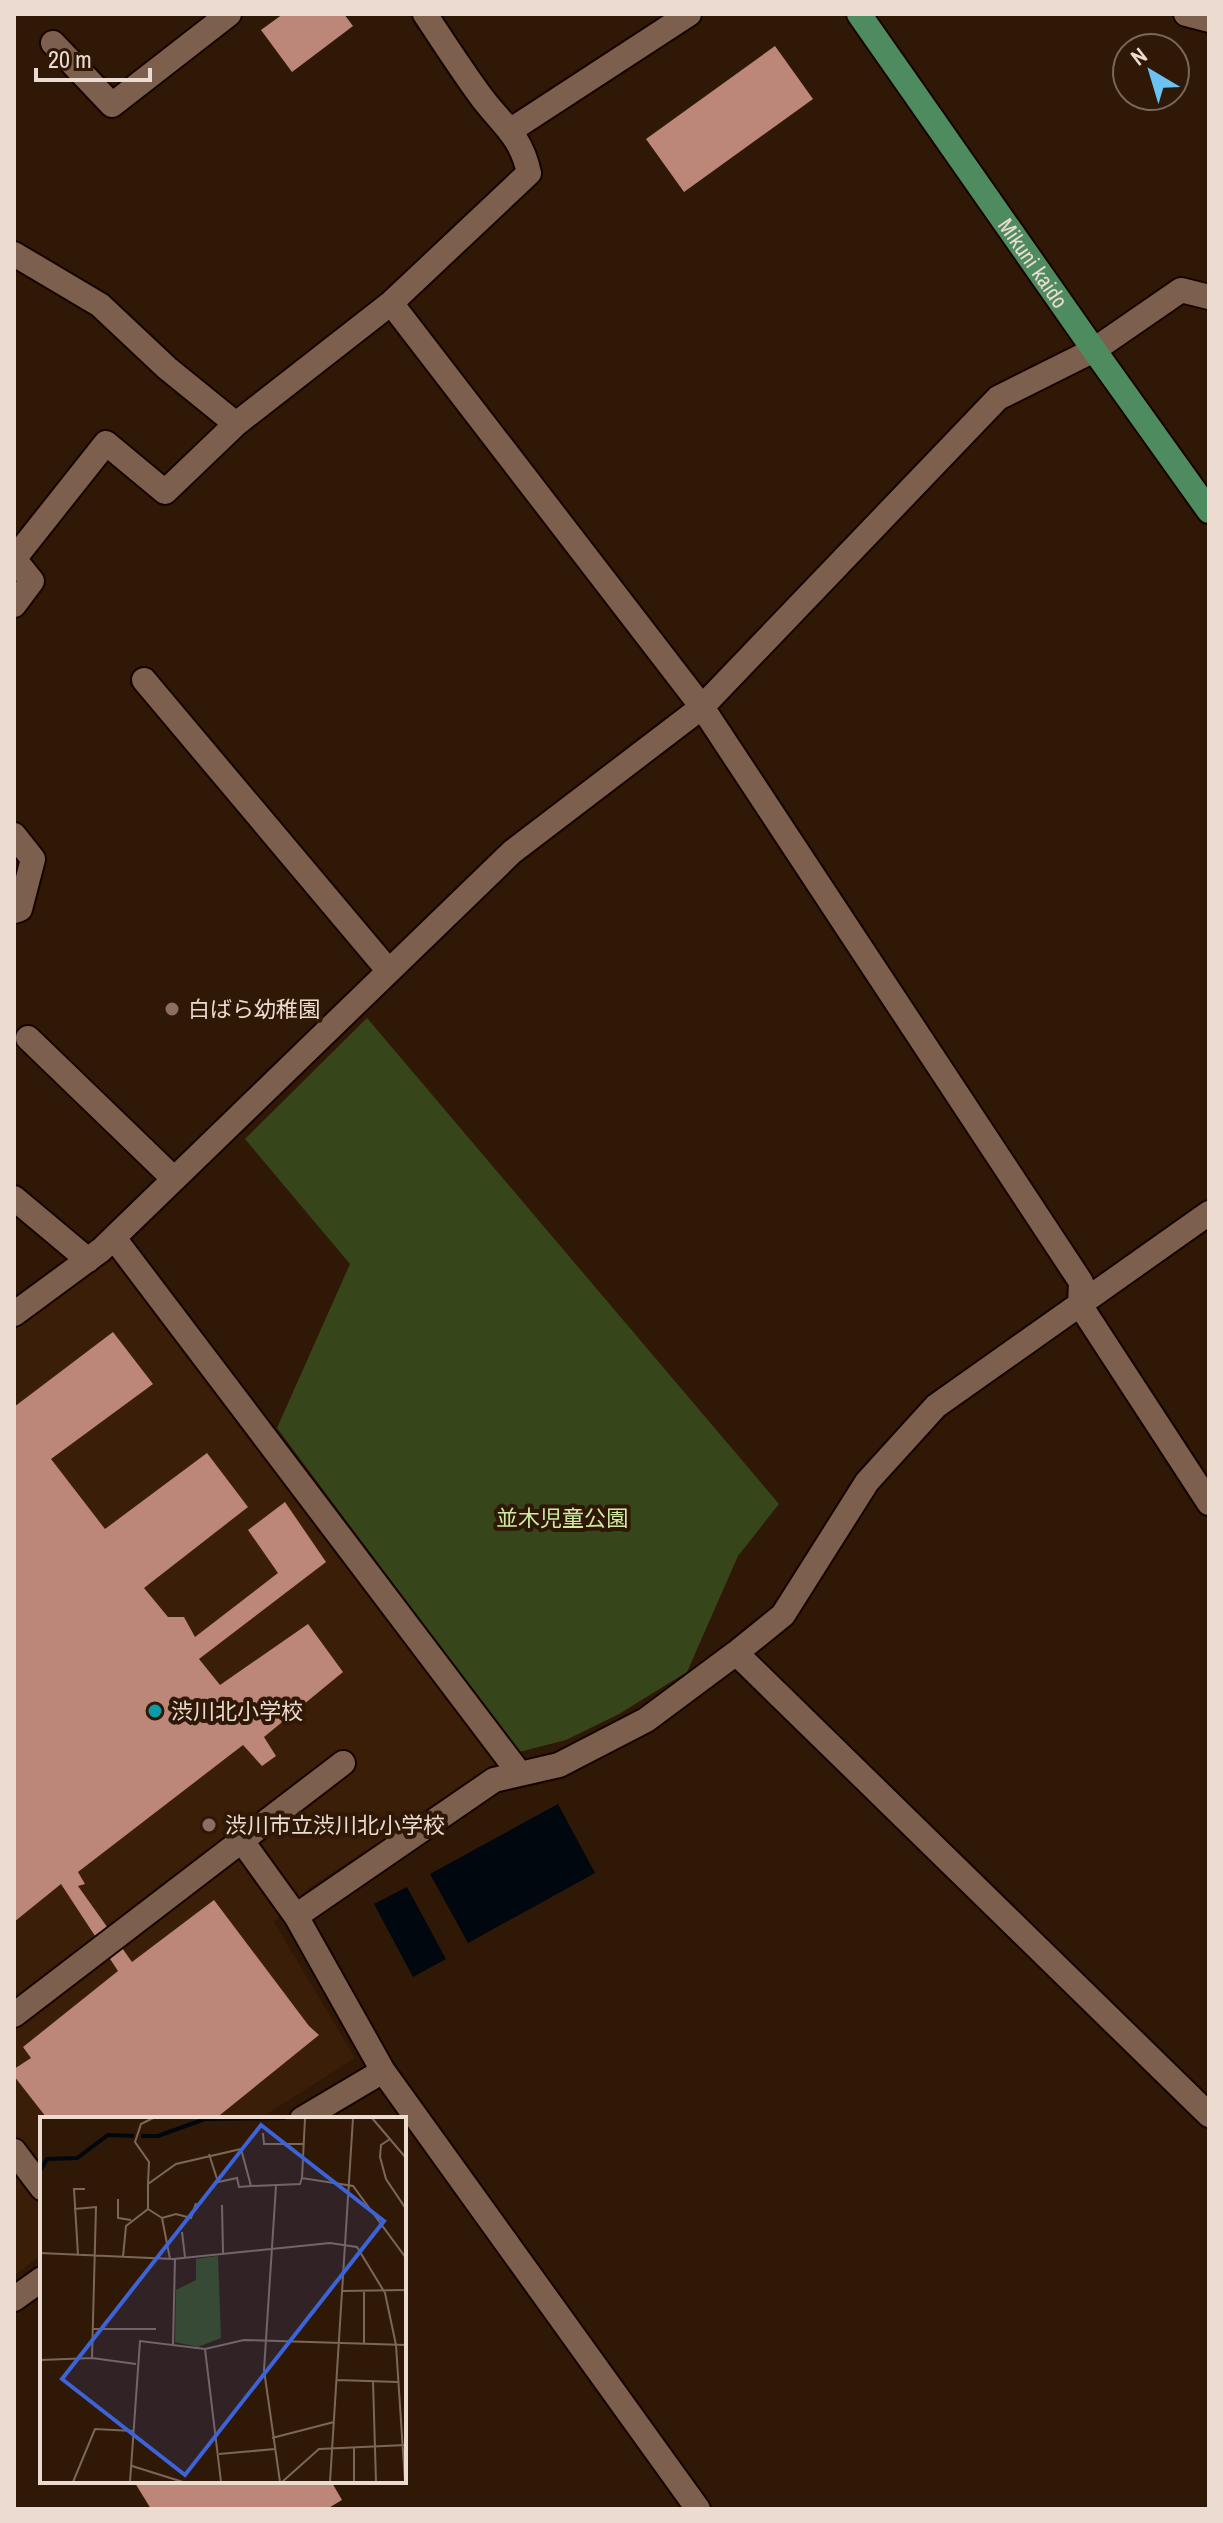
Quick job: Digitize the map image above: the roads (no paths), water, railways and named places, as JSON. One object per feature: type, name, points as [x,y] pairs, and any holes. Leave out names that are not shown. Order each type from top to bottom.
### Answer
[{"type":"main road","name":"Mikuni kaido","points":[[859,14],[1209,511]]},
{"type":"street","points":[[53,43],[112,105],[229,14]]},
{"type":"street","points":[[14,605],[32,581],[14,560],[106,443],[165,492],[236,424],[391,303],[529,173],[524,151],[511,130],[479,95],[425,14]]},
{"type":"street","points":[[511,130],[689,14]]},
{"type":"street","points":[[1186,14],[1209,20]]},
{"type":"street","points":[[14,254],[100,305],[167,368],[236,424]]},
{"type":"street","points":[[14,1314],[114,1238],[512,852],[702,707],[998,398],[1094,350],[1181,290],[1209,297]]},
{"type":"street","points":[[391,303],[702,707],[1081,1282],[1080,1305],[1209,1503]]},
{"type":"street","points":[[144,680],[388,970]]},
{"type":"street","points":[[14,835],[33,859],[20,909],[14,911]]},
{"type":"street","points":[[28,1038],[174,1179]]},
{"type":"street","points":[[14,1198],[88,1260]]},
{"type":"street","points":[[296,1916],[494,1780],[559,1765],[646,1720],[736,1653],[783,1615],[867,1482],[936,1406],[1209,1213]]},
{"type":"street","points":[[114,1238],[520,1774]]},
{"type":"street","points":[[736,1653],[1209,2115]]},
{"type":"street","points":[[14,2015],[343,1763]]},
{"type":"street","points":[[242,1841],[296,1916],[383,2071],[690,2506]]},
{"type":"street","points":[[305,2117],[383,2071]]},
{"type":"street","points":[[14,2151],[40,2185]]},
{"type":"street","points":[[14,2299],[40,2280]]},
{"type":"place","name":"白ばら幼稚園","points":[[172,1009]]},
{"type":"place","name":"渋川北小学校","points":[[155,1711]]},
{"type":"place","name":"渋川市立渋川北小学校","points":[[209,1825]]},
{"type":"park label","name":"並木児童公園","points":[[562,1518]]}]
